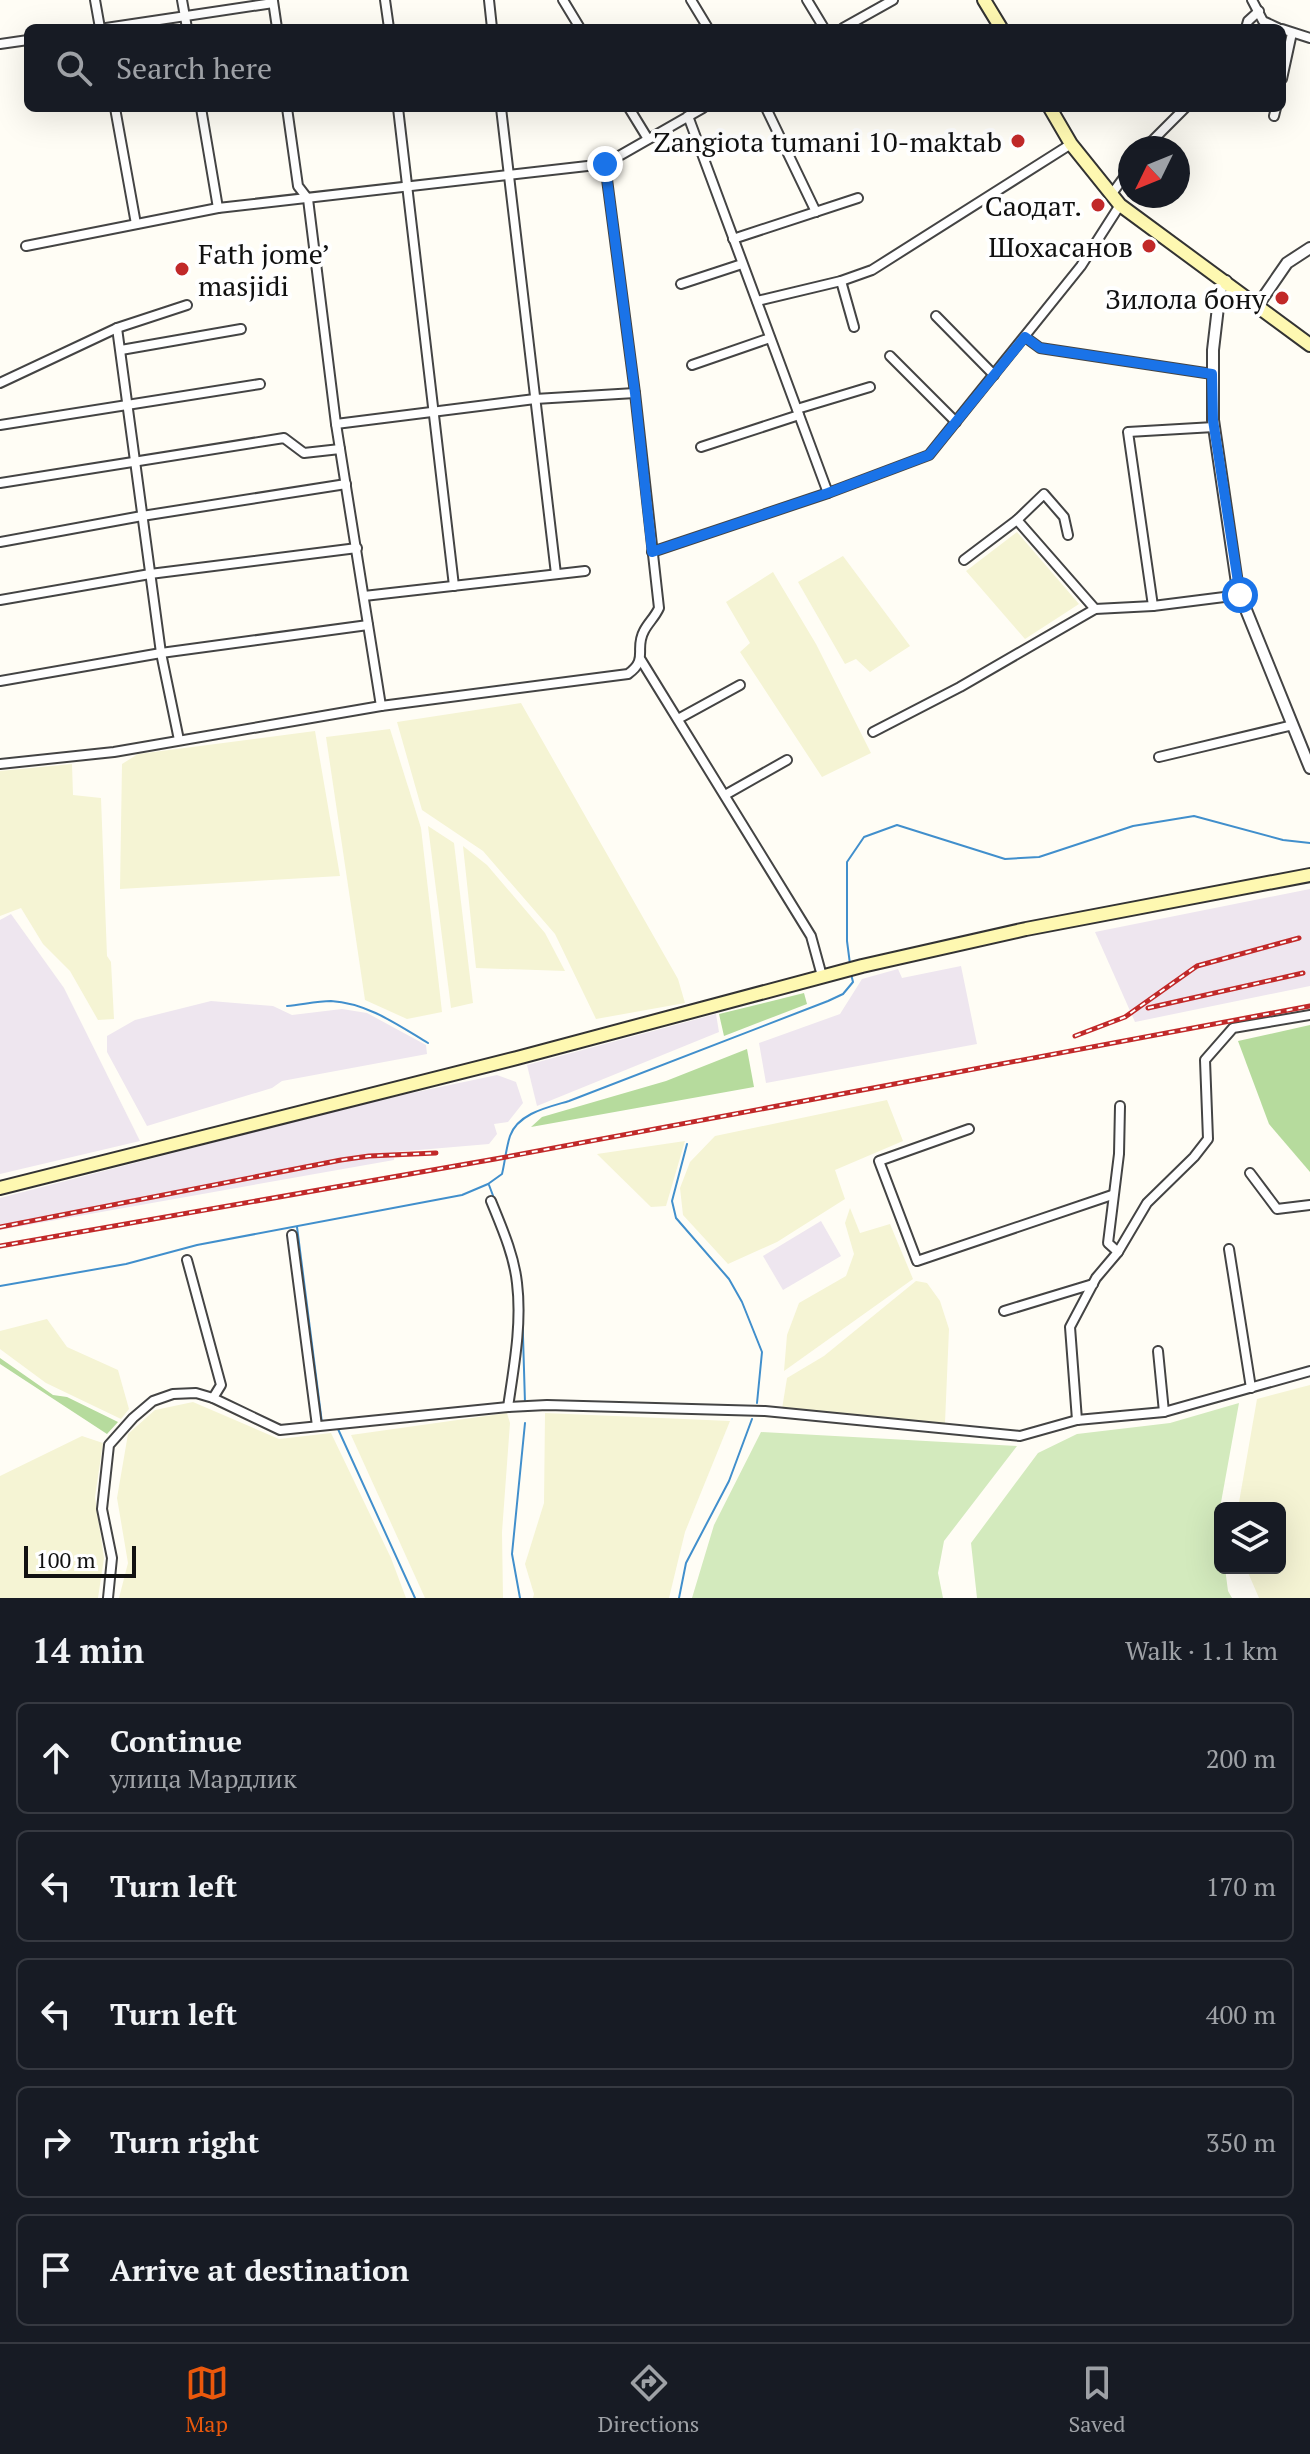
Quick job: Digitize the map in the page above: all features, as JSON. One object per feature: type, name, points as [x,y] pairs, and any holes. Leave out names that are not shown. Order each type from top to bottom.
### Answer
[{"type":"main road","points":[[984,0],[999,24]]},
{"type":"main road","points":[[1052,112],[1071,144],[1116,200],[1310,345]]},
{"type":"main road","points":[[0,1188],[517,1058],[862,966],[1026,929],[1310,875]]},
{"type":"street","points":[[95,0],[99,24]]},
{"type":"street","points":[[182,0],[186,24]]},
{"type":"street","points":[[385,0],[388,24]]},
{"type":"street","points":[[489,0],[492,24]]},
{"type":"street","points":[[563,0],[578,24]]},
{"type":"street","points":[[691,0],[706,24]]},
{"type":"street","points":[[807,0],[822,24]]},
{"type":"street","points":[[850,24],[893,0]]},
{"type":"street","points":[[1252,0],[1263,21],[1269,24]]},
{"type":"street","points":[[132,24],[273,2],[276,24]]},
{"type":"street","points":[[1247,24],[1259,11]]},
{"type":"street","points":[[1286,31],[1310,38]]},
{"type":"street","points":[[1286,61],[1292,33]]},
{"type":"street","points":[[0,44],[24,41]]},
{"type":"street","points":[[116,112],[136,224]]},
{"type":"street","points":[[202,112],[218,208]]},
{"type":"street","points":[[288,112],[298,186],[308,199],[336,424],[381,706]]},
{"type":"street","points":[[398,112],[454,586]]},
{"type":"street","points":[[501,112],[556,574]]},
{"type":"street","points":[[631,112],[648,139]]},
{"type":"street","points":[[26,246],[218,208],[605,164],[696,112]]},
{"type":"street","points":[[768,112],[816,212]]},
{"type":"street","points":[[1157,136],[1181,112]]},
{"type":"street","points":[[688,116],[828,493]]},
{"type":"street","points":[[757,301],[841,281],[872,270],[1071,144]]},
{"type":"street","points":[[605,164],[659,608],[643,633],[641,660],[811,936],[822,976]]},
{"type":"street","points":[[652,552],[828,493],[929,455],[1081,266],[1118,196]]},
{"type":"street","points":[[733,239],[858,198]]},
{"type":"street","points":[[1258,305],[1287,263],[1310,248]]},
{"type":"street","points":[[681,284],[742,264]]},
{"type":"street","points":[[841,281],[854,327]]},
{"type":"street","points":[[1226,281],[1220,290],[1212,374],[1214,427],[1240,595],[1310,768]]},
{"type":"street","points":[[0,383],[117,328],[187,305]]},
{"type":"street","points":[[936,316],[994,375]]},
{"type":"street","points":[[117,328],[161,653],[179,740]]},
{"type":"street","points":[[121,350],[241,329]]},
{"type":"street","points":[[1025,337],[1040,348],[1212,374]]},
{"type":"street","points":[[692,365],[770,338]]},
{"type":"street","points":[[890,356],[956,422]]},
{"type":"street","points":[[0,425],[260,384]]},
{"type":"street","points":[[701,447],[870,387]]},
{"type":"street","points":[[336,424],[535,399],[635,393]]},
{"type":"street","points":[[1153,606],[1128,432],[1214,427]]},
{"type":"street","points":[[0,483],[284,438],[304,453],[340,449]]},
{"type":"street","points":[[0,542],[346,484]]},
{"type":"street","points":[[964,560],[1017,520],[1044,494],[1064,517],[1068,535]]},
{"type":"street","points":[[1017,520],[1095,609]]},
{"type":"street","points":[[0,600],[150,574],[357,548]]},
{"type":"street","points":[[364,596],[585,571]]},
{"type":"street","points":[[873,732],[960,687],[1095,609],[1153,606],[1240,595]]},
{"type":"street","points":[[0,681],[161,653],[368,625]]},
{"type":"street","points":[[0,764],[114,752],[381,706],[628,674],[637,668],[641,660]]},
{"type":"street","points":[[678,719],[740,685]]},
{"type":"street","points":[[1159,757],[1293,725]]},
{"type":"street","points":[[725,795],[787,760]]},
{"type":"street","points":[[1077,1420],[1070,1327],[1093,1284],[1118,1252],[1147,1203],[1208,1139],[1205,1060],[1233,1028],[1310,1015]]},
{"type":"street","points":[[1118,1252],[1108,1243],[1119,1154],[1120,1106]]},
{"type":"street","points":[[969,1129],[879,1161],[917,1261],[1112,1195]]},
{"type":"street","points":[[1250,1173],[1277,1209],[1310,1205]]},
{"type":"street","points":[[491,1201],[508,1243],[517,1283],[518,1342],[508,1407]]},
{"type":"street","points":[[292,1235],[317,1426]]},
{"type":"street","points":[[1229,1249],[1251,1388]]},
{"type":"street","points":[[187,1260],[221,1385],[213,1398]]},
{"type":"street","points":[[1004,1311],[1093,1284]]},
{"type":"street","points":[[1158,1351],[1164,1412]]},
{"type":"street","points":[[108,1598],[112,1558],[102,1509],[109,1445],[153,1401],[173,1394],[196,1393],[213,1398],[280,1430],[547,1405],[765,1411],[1020,1436],[1077,1420],[1164,1412],[1310,1371]]},
{"type":"shaded area","points":[[1310,889],[1310,986],[1135,1022],[1095,932]]},
{"type":"shaded area","points":[[11,914],[64,988],[140,1141],[0,1174],[0,920]]},
{"type":"shaded area","points":[[961,966],[977,1044],[766,1083],[759,1043],[840,1014],[862,979],[898,969],[902,978]]},
{"type":"shaded area","points":[[211,1001],[273,1006],[292,1015],[342,1009],[367,1013],[426,1045],[427,1054],[282,1081],[272,1088],[147,1126],[107,1052],[107,1036],[135,1020]]},
{"type":"shaded area","points":[[716,1014],[719,1032],[537,1106],[527,1065]]},
{"type":"shaded area","points":[[497,1075],[516,1082],[523,1103],[508,1122],[494,1124],[497,1134],[489,1144],[395,1152],[394,1160],[0,1230],[0,1198],[374,1101]]},
{"type":"shaded area","points":[[821,1221],[841,1256],[783,1290],[763,1256]]},
{"type":"green space","points":[[1017,532],[1079,604],[1025,639],[966,571]]},
{"type":"green space","points":[[843,556],[910,646],[870,672],[856,659],[845,664],[798,582]]},
{"type":"green space","points":[[773,572],[816,644],[871,753],[822,777],[740,652],[750,643],[726,602]]},
{"type":"green space","points":[[521,703],[678,979],[685,1003],[596,1019],[555,934],[483,851],[422,810],[397,722]]},
{"type":"green space","points":[[390,729],[421,828],[442,1012],[407,1019],[365,1000],[326,737]]},
{"type":"green space","points":[[315,731],[340,876],[120,889],[122,764],[138,754]]},
{"type":"green space","points":[[72,764],[73,795],[101,798],[107,956],[111,962],[114,1019],[98,1020],[70,971],[43,944],[21,908],[0,916],[0,771]]},
{"type":"green space","points":[[428,826],[454,843],[473,1003],[451,1008]]},
{"type":"green space","points":[[463,846],[487,865],[545,933],[565,971],[476,968]]},
{"type":"green space","points":[[804,993],[807,1004],[724,1036],[719,1014]]},
{"type":"green space","points":[[1310,1025],[1310,1172],[1269,1124],[1238,1041]]},
{"type":"green space","points":[[747,1049],[754,1087],[531,1127],[542,1117],[666,1081]]},
{"type":"green space","points":[[887,1100],[903,1141],[835,1170],[845,1199],[777,1242],[728,1264],[683,1215],[680,1188],[690,1162],[715,1136]]},
{"type":"green space","points":[[685,1141],[666,1206],[651,1207],[597,1154]]},
{"type":"green space","points":[[850,1208],[860,1233],[890,1224],[913,1279],[784,1371],[787,1335],[799,1303],[846,1276],[854,1254],[845,1223]]},
{"type":"green space","points":[[916,1281],[927,1283],[940,1301],[949,1329],[945,1423],[782,1409],[787,1378],[824,1356]]},
{"type":"green space","points":[[47,1319],[67,1347],[118,1370],[129,1409],[121,1419],[46,1383],[0,1349],[0,1331]]},
{"type":"green space","points":[[0,1358],[53,1395],[67,1397],[118,1422],[107,1434],[0,1364]]},
{"type":"green space","points":[[1310,1385],[1310,1598],[1259,1598],[1249,1574],[1286,1574],[1286,1502],[1239,1502],[1257,1399]]},
{"type":"green space","points":[[193,1402],[279,1439],[331,1433],[391,1558],[406,1598],[119,1598],[128,1563],[117,1498],[128,1434],[155,1410]]},
{"type":"green space","points":[[1239,1403],[1221,1502],[1214,1502],[1214,1574],[1226,1574],[1232,1598],[977,1598],[971,1543],[1038,1453],[1077,1434],[1170,1423]]},
{"type":"green space","points":[[507,1413],[510,1423],[502,1532],[503,1598],[425,1598],[351,1435]]},
{"type":"green space","points":[[545,1413],[730,1421],[685,1532],[669,1598],[533,1598],[525,1564],[544,1503]]},
{"type":"green space","points":[[761,1432],[1017,1446],[944,1541],[938,1573],[943,1598],[692,1598],[714,1525]]},
{"type":"green space","points":[[82,1436],[103,1443],[95,1497],[104,1558],[98,1598],[0,1598],[0,1476]]},
{"type":"waterway","points":[[850,964],[847,862],[864,837],[897,825],[1005,859],[1039,857],[1133,826],[1194,816],[1283,840],[1310,843]]},
{"type":"waterway","points":[[0,1286],[126,1264],[197,1245],[462,1195],[502,1174],[510,1136],[527,1116],[828,1001],[843,994],[853,982],[851,974]]},
{"type":"waterway","points":[[287,1006],[331,1001],[357,1006],[382,1016],[428,1043]]},
{"type":"waterway","points":[[687,1144],[672,1201],[676,1218],[729,1279],[742,1302],[762,1352],[757,1403]]},
{"type":"waterway","points":[[489,1185],[512,1246]]},
{"type":"waterway","points":[[297,1227],[322,1423]]},
{"type":"waterway","points":[[522,1303],[525,1403]]},
{"type":"waterway","points":[[679,1598],[686,1563],[729,1481],[752,1419]]},
{"type":"waterway","points":[[520,1598],[512,1554],[525,1423]]},
{"type":"waterway","points":[[338,1429],[415,1598]]},
{"type":"railway","points":[[1075,1036],[1125,1017],[1197,966],[1299,938]]},
{"type":"railway","points":[[1148,1008],[1303,973]]},
{"type":"railway","points":[[0,1246],[495,1159],[1310,1006]]},
{"type":"railway","points":[[0,1227],[341,1160],[436,1153]]},
{"type":"place","name":"Zangiota tumani 10-maktab","points":[[1018,141]]},
{"type":"place","name":"Саодат.","points":[[1098,205]]},
{"type":"place","name":"Шохасанов","points":[[1149,246]]},
{"type":"place","name":"Fath jome’ masjidi","points":[[182,269]]},
{"type":"place","name":"Зилола бону","points":[[1282,298]]},
{"type":"route","points":[[605,164],[652,552],[828,493],[929,455],[1025,337],[1040,348],[1212,374],[1213,420],[1240,595]]}]
